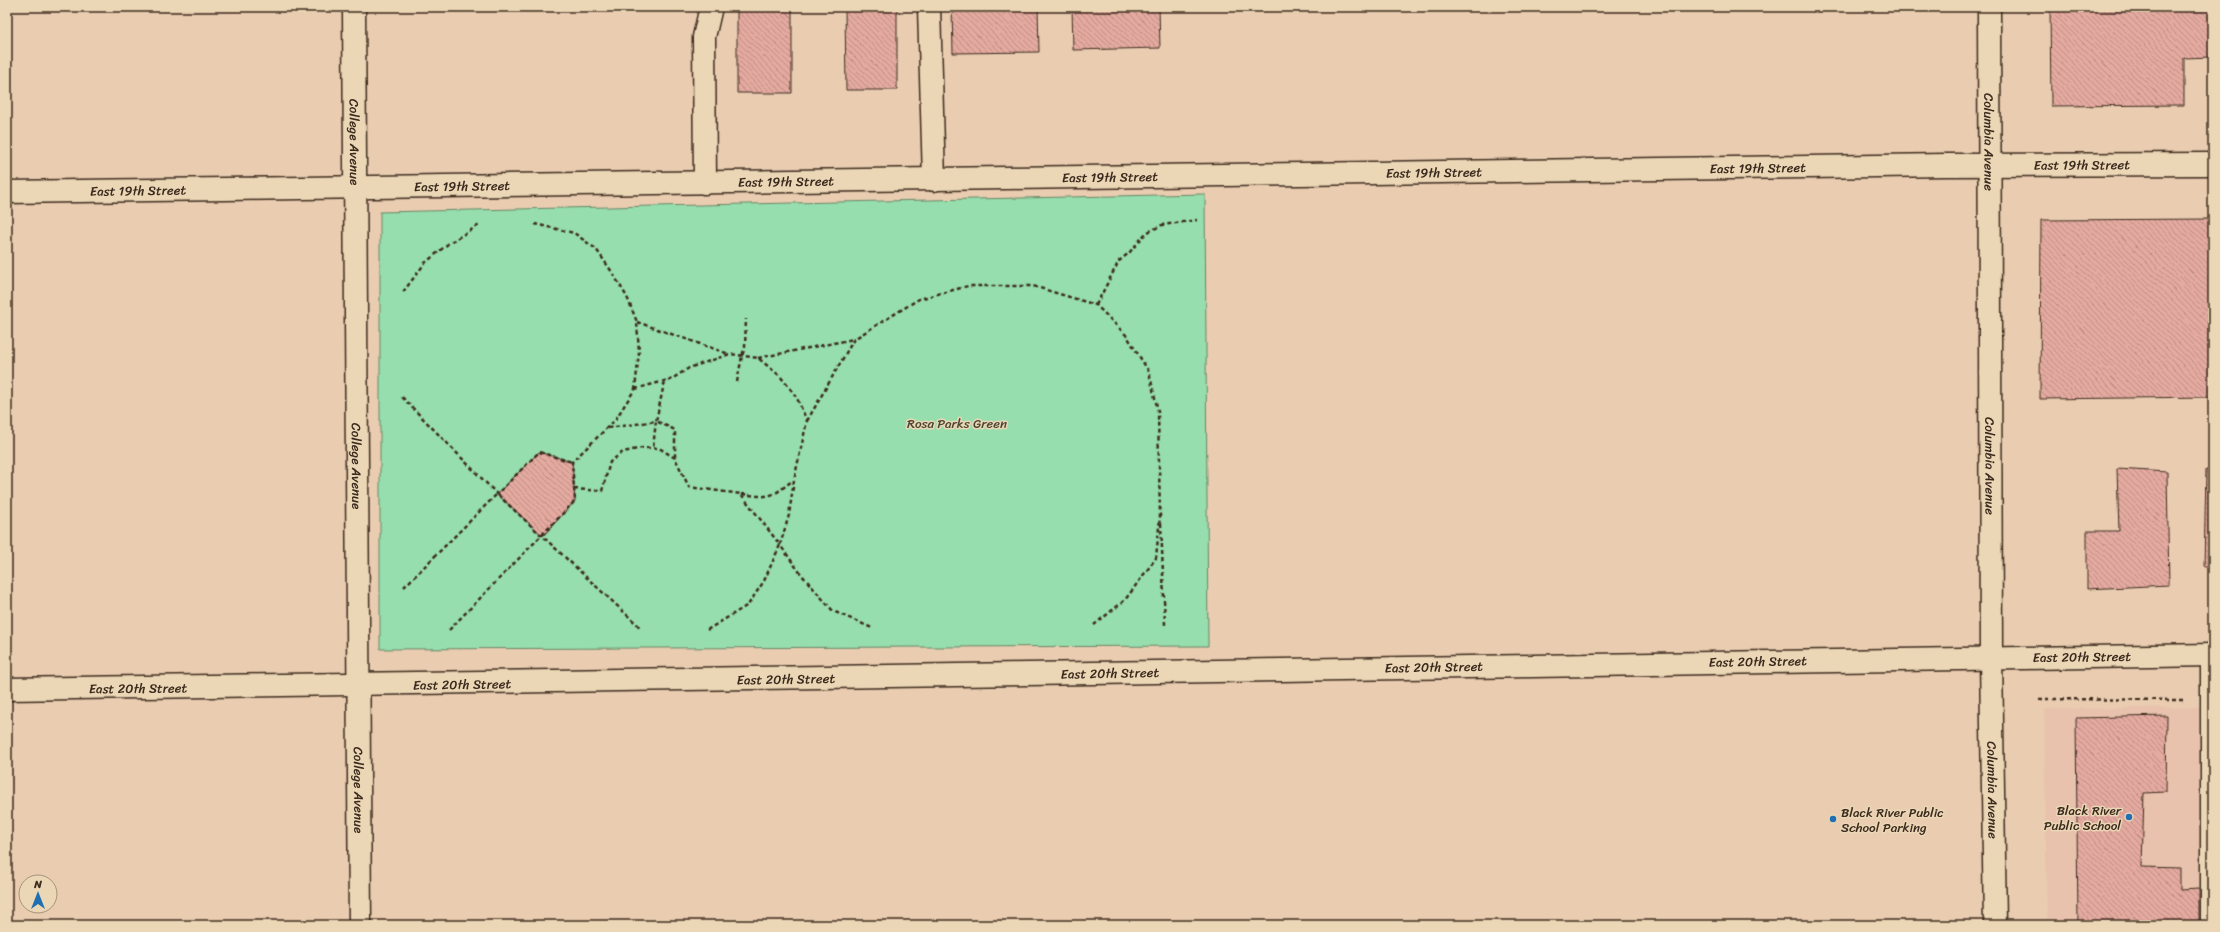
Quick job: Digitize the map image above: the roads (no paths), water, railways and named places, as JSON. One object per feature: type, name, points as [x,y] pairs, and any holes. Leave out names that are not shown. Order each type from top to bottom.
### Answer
[{"type":"street","name":"College Avenue","points":[[354,7],[360,925]]},
{"type":"street","points":[[705,183],[704,38],[711,7]]},
{"type":"street","points":[[929,7],[934,180]]},
{"type":"street","name":"Columbia Avenue","points":[[1989,7],[1991,165],[1991,657],[1995,925]]},
{"type":"street","name":"East 19th Street","points":[[7,192],[1991,165],[2213,164]]},
{"type":"street","points":[[2212,925],[2213,655]]},
{"type":"street","name":"East 20th Street","points":[[7,689],[359,686],[1991,657],[2213,655]]},
{"type":"place","name":"Black River Public School","points":[[2129,817]]},
{"type":"place","name":"Black River Public School Parking","points":[[1833,819]]},
{"type":"park label","name":"Rosa Parks Green","points":[[957,423]]}]
